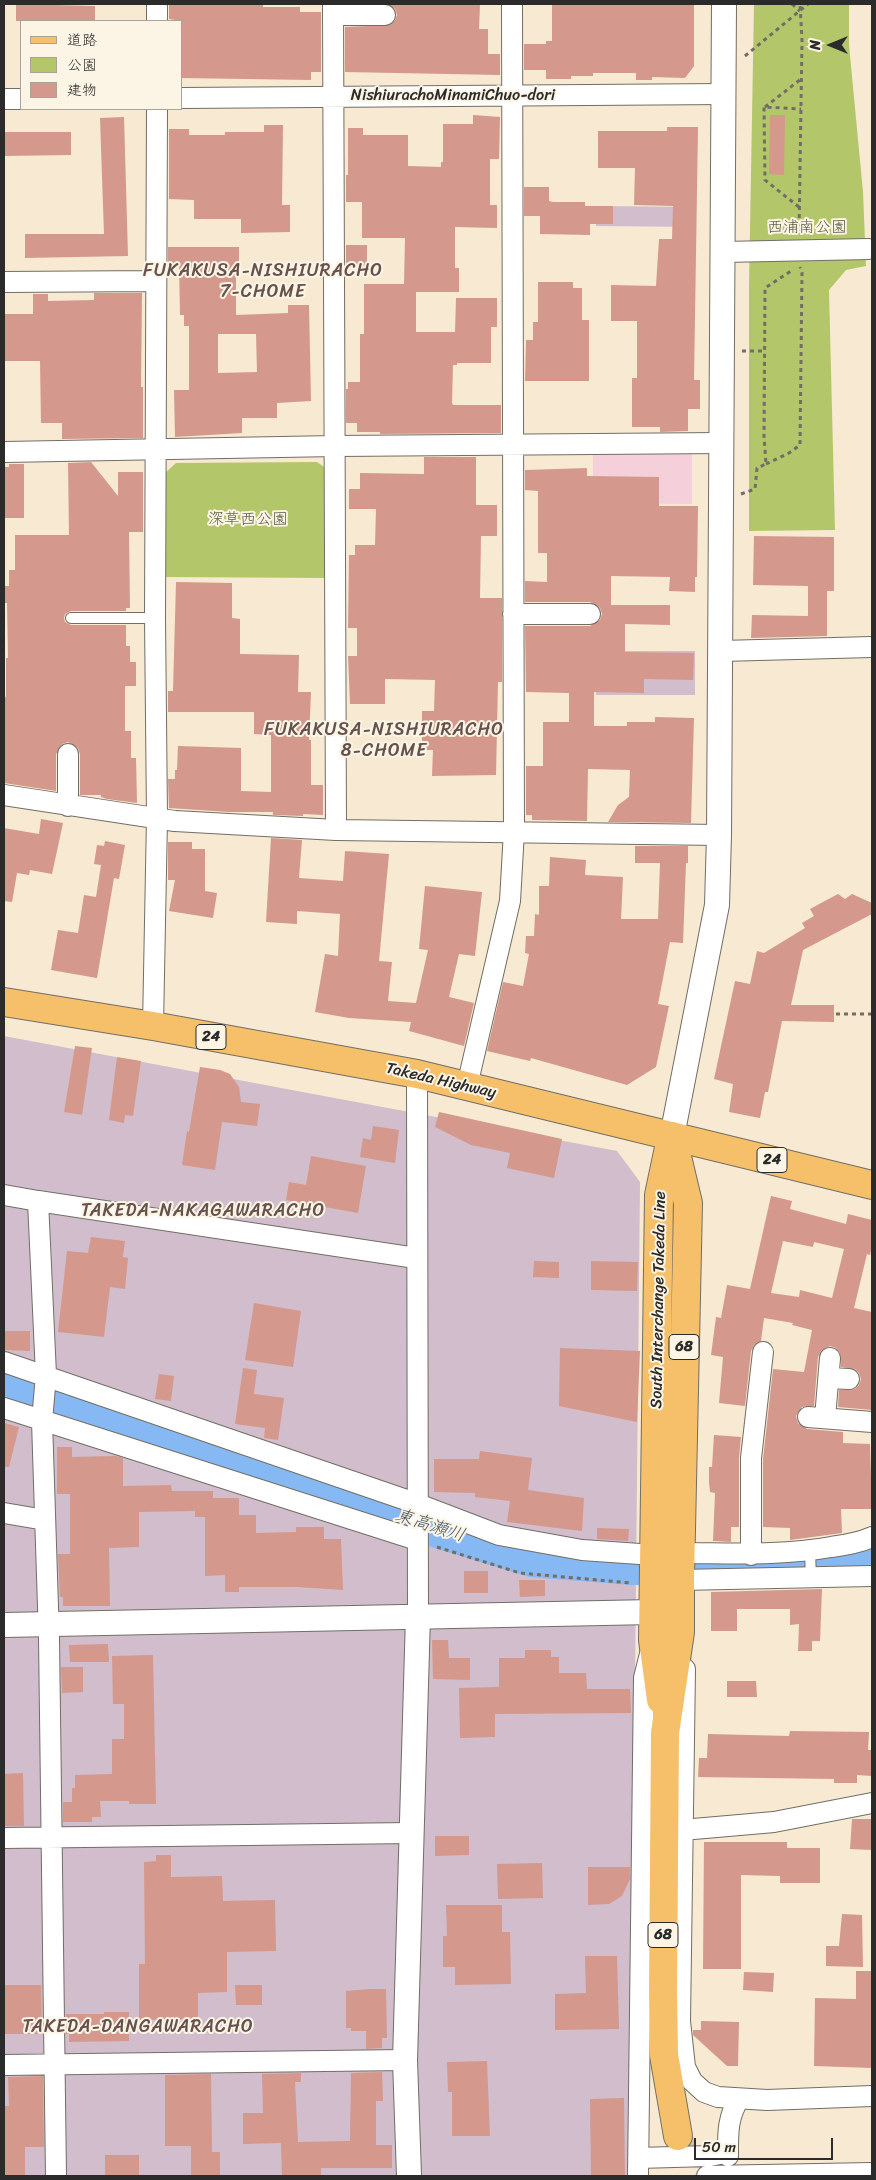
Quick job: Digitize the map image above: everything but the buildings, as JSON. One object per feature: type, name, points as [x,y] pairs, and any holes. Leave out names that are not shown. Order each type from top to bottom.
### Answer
[{"type":"main road","name":"Takeda Highway","points":[[4,1002],[153,1026],[417,1074],[872,1185]]},
{"type":"main road","name":"South Interchange Takeda Line","points":[[672,1136],[688,1204],[665,1568],[653,1612],[653,1640],[665,1733],[664,2037],[670,2096],[678,2136]]},
{"type":"main road","name":"South Interchange Takeda Line","points":[[665,1568],[680,1632],[665,1733]]},
{"type":"street","points":[[157,4],[157,20]]},
{"type":"street","points":[[467,1086],[510,901],[514,831],[512,4]]},
{"type":"street","points":[[672,1136],[717,905],[720,834],[724,4]]},
{"type":"street","points":[[336,830],[333,10],[385,15]]},
{"type":"street","name":"NishiurachoMinamiChuo-dori","points":[[182,98],[724,94]]},
{"type":"street","points":[[4,99],[20,99]]},
{"type":"street","points":[[153,1026],[157,818],[154,618],[157,110]]},
{"type":"street","points":[[723,252],[870,249]]},
{"type":"street","points":[[4,282],[156,281]]},
{"type":"street","points":[[4,452],[336,446],[722,443]]},
{"type":"street","points":[[513,614],[590,614]]},
{"type":"street","points":[[721,651],[872,647]]},
{"type":"street","points":[[68,754],[68,806]]},
{"type":"street","points":[[4,795],[157,818],[336,830],[720,834]]},
{"type":"street","points":[[409,2176],[405,2060],[418,1616],[417,1074]]},
{"type":"street","points":[[4,1196],[416,1258]]},
{"type":"street","points":[[38,1201],[46,1378],[43,1418],[49,1624],[56,2176]]},
{"type":"street","points":[[750,1555],[751,1458],[763,1352]]},
{"type":"street","points":[[4,1362],[499,1536],[582,1550],[665,1568],[811,1576],[872,1576]]},
{"type":"street","points":[[849,1379],[830,1368],[816,1417],[872,1422]]},
{"type":"street","points":[[4,1408],[43,1418],[417,1539]]},
{"type":"street","points":[[4,1513],[45,1520]]},
{"type":"street","points":[[665,1568],[750,1555],[810,1555],[863,1542],[872,1537]]},
{"type":"street","points":[[4,1625],[653,1612]]},
{"type":"street","points":[[680,1632],[685,1668],[680,2021],[685,2067],[692,2081],[704,2092],[718,2098],[872,2096]]},
{"type":"street","points":[[653,1640],[644,1678],[639,2172],[720,2154],[728,2144]]},
{"type":"street","points":[[682,1830],[774,1822],[872,1803]]},
{"type":"street","points":[[4,1838],[411,1832]]},
{"type":"street","points":[[4,2065],[405,2060]]},
{"type":"street","points":[[728,2176],[728,2125],[732,2111],[739,2099]]},
{"type":"street","points":[[708,2176],[872,2173]]},
{"type":"lane","points":[[71,618],[154,618]]},
{"type":"lane","points":[[810,1555],[811,1576]]},
{"type":"path","points":[[792,4],[801,12]]},
{"type":"path","points":[[800,4],[801,12]]},
{"type":"path","points":[[744,57],[801,12],[808,4]]},
{"type":"path","points":[[764,107],[801,79]]},
{"type":"path","points":[[764,107],[801,108]]},
{"type":"path","points":[[764,107],[765,180],[799,207]]},
{"type":"path","points":[[766,464],[789,454],[800,445],[802,273],[799,266]]},
{"type":"path","points":[[742,351],[764,351]]},
{"type":"path","points":[[836,1014],[872,1014]]},
{"type":"path","points":[[417,1539],[520,1573],[665,1568]]},
{"type":"shaded area","points":[[597,206],[696,207],[696,227],[596,226]]},
{"type":"shaded area","points":[[692,451],[692,504],[593,503],[593,452]]},
{"type":"shaded area","points":[[596,651],[695,651],[695,695],[596,695]]},
{"type":"shaded area","points":[[4,1036],[617,1151],[640,1182],[630,2176],[4,2176]]},
{"type":"green space","name":"西浦南公園","points":[[754,4],[849,4],[849,45],[863,192],[866,266],[846,270],[829,290],[835,530],[749,531],[749,286]]},
{"type":"green space","name":"深草西公園","points":[[317,462],[330,471],[329,578],[166,577],[165,473],[176,463]]},
{"type":"waterway","name":"東高瀬川","points":[[4,1387],[443,1533],[532,1560],[632,1568],[703,1569],[792,1568],[872,1561]]},
{"type":"tunnel","points":[[678,2136],[692,2176]]},
{"type":"district","name":"FUKAKUSA-NISHIURACHO 7-CHOME","points":[[263,281]]},
{"type":"district","name":"FUKAKUSA-NISHIURACHO 8-CHOME","points":[[384,740]]},
{"type":"district","name":"TAKEDA-NAKAGAWARACHO","points":[[203,1211]]},
{"type":"district","name":"TAKEDA-DANGAWARACHO","points":[[138,2027]]}]
